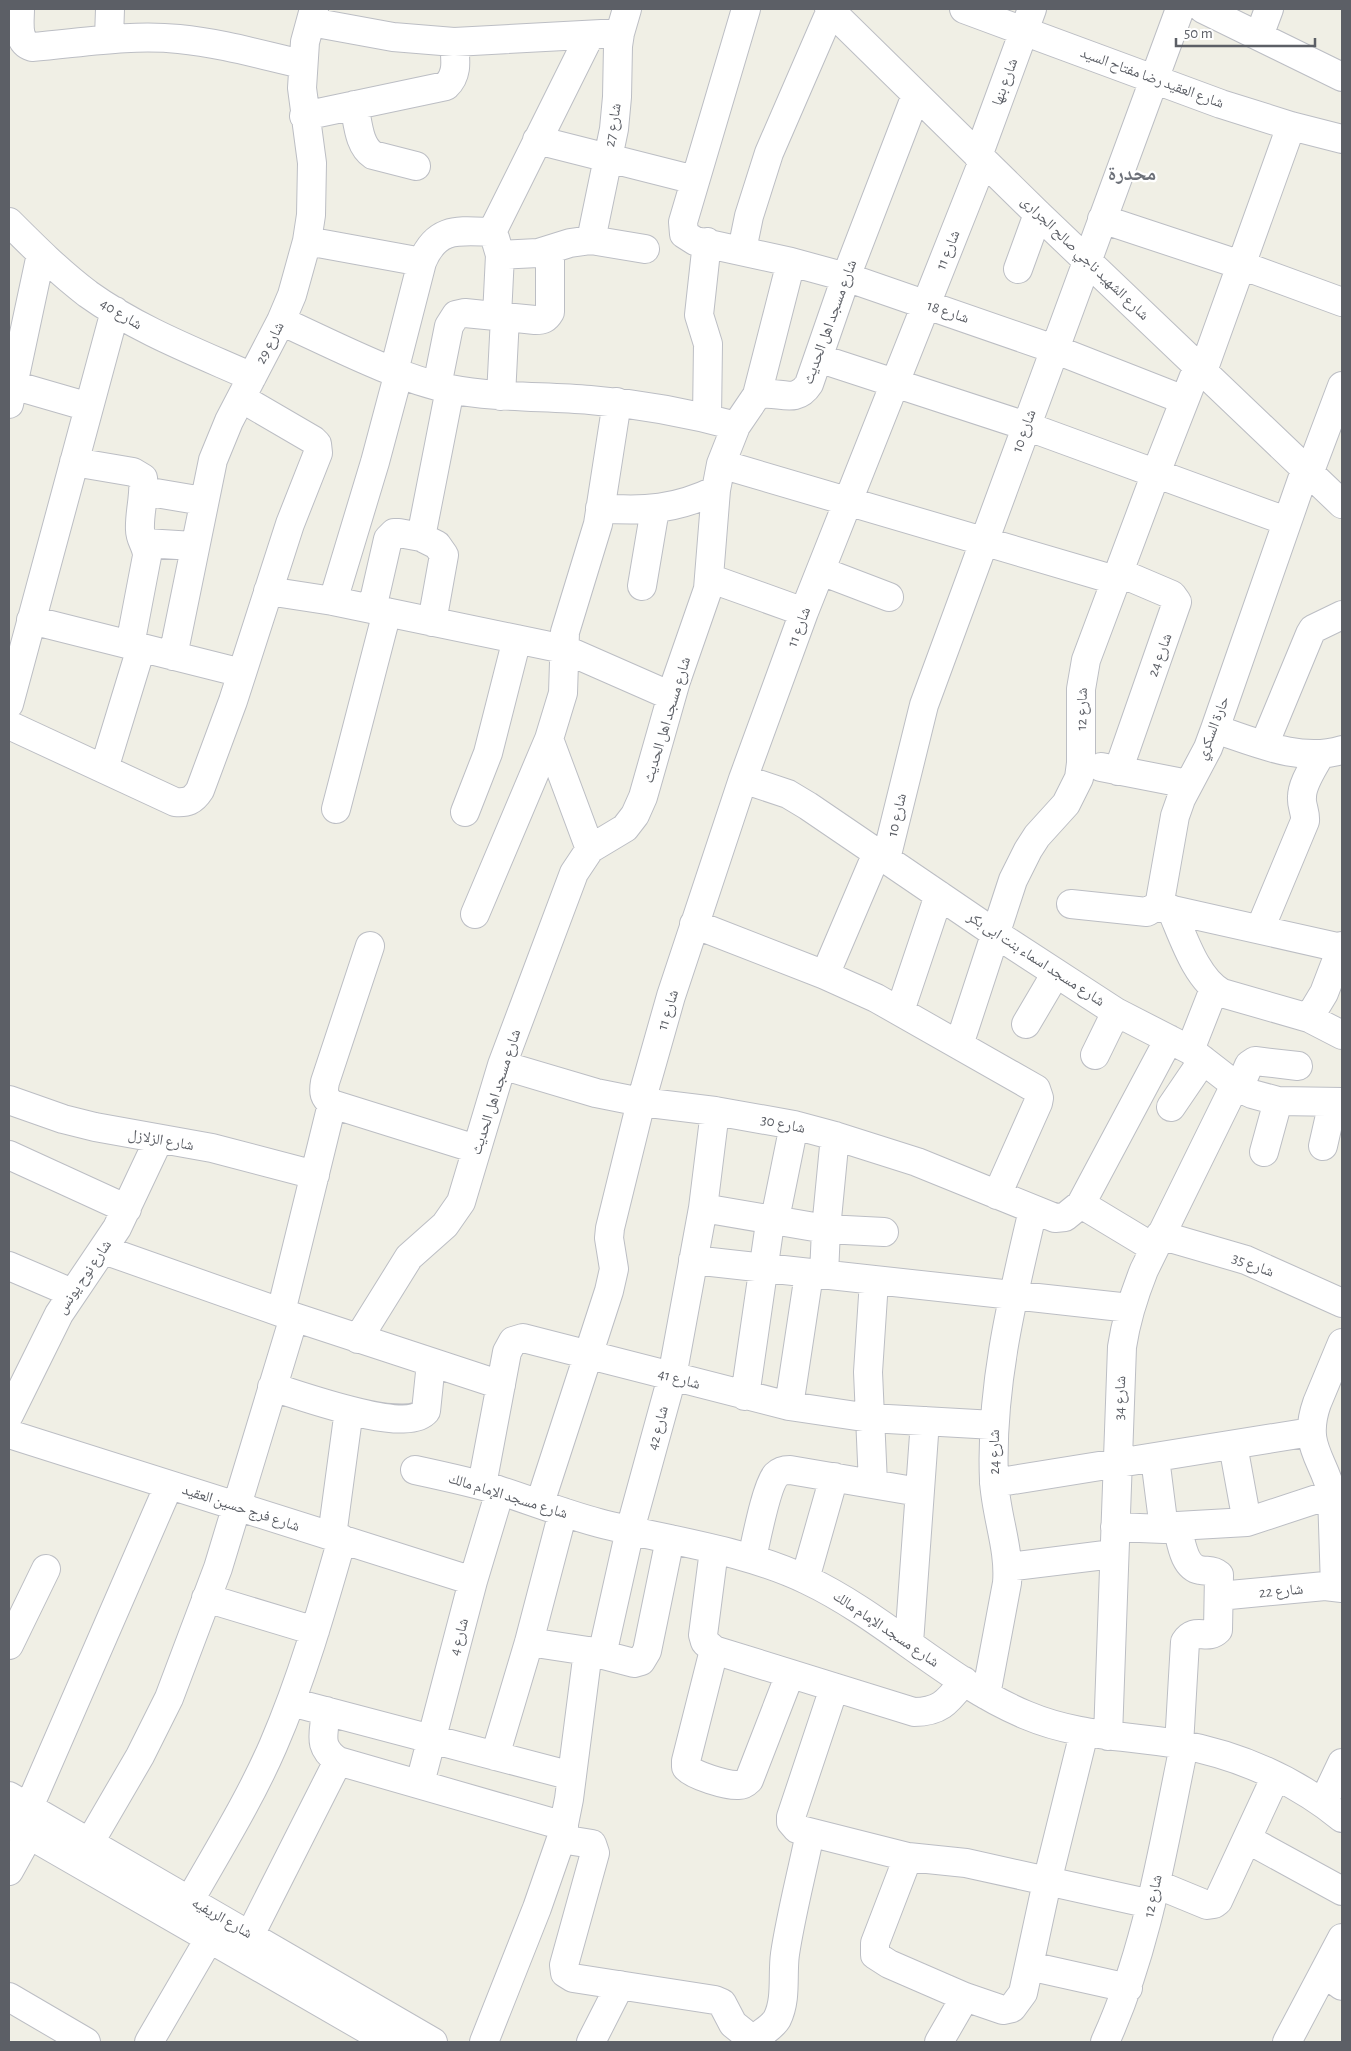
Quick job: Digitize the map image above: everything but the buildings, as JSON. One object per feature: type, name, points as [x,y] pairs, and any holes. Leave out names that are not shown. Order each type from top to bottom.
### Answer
[{"type":"street","points":[[20,9],[20,36],[26,45],[32,47],[109,38],[186,40],[208,43],[302,64]]},
{"type":"street","points":[[109,38],[110,9]]},
{"type":"street","points":[[537,140],[695,180],[746,9]]},
{"type":"street","points":[[742,250],[753,200],[768,153],[830,9]]},
{"type":"street","name":"شارع الشهيد ناجي صالح الجرارى","points":[[830,9],[1038,214],[1342,504]]},
{"type":"street","name":"شارع العقيد رضا مفتاح السيد","points":[[964,9],[1028,20],[1155,80],[1291,126],[1342,139]]},
{"type":"street","name":"شارع 10","points":[[825,975],[882,856],[924,705],[1180,9]]},
{"type":"street","points":[[1203,9],[1342,77]]},
{"type":"street","points":[[1259,36],[1269,9]]},
{"type":"street","points":[[313,15],[393,36],[454,42],[590,35],[623,21]]},
{"type":"street","name":"شارع 29","points":[[173,656],[203,501],[220,440],[281,321],[292,295],[307,241],[312,189],[311,154],[304,116],[302,64],[313,15]]},
{"type":"street","name":"شارع بنها","points":[[981,158],[1028,20]]},
{"type":"street","name":"شارع 27","points":[[590,240],[616,111],[623,21]]},
{"type":"street","points":[[501,396],[501,316],[496,244],[537,140],[590,35]]},
{"type":"street","points":[[304,116],[446,86],[456,70],[454,42]]},
{"type":"street","name":"شارع مسجد اهل الحديث","points":[[358,1339],[409,1257],[445,1225],[454,1214],[466,1190],[476,1149],[502,1065],[574,873],[590,849],[625,828],[635,815],[646,790],[671,696],[705,602],[708,589],[719,477],[736,426],[757,395],[793,396],[800,394],[809,384],[846,277],[916,94]]},
{"type":"street","points":[[354,105],[362,142],[368,152],[416,166]]},
{"type":"street","name":"شارع 12","points":[[959,1045],[1013,880],[1037,836],[1066,804],[1073,791],[1082,763],[1081,704],[1083,674],[1091,646],[1184,400],[1201,368],[1241,265],[1291,126]]},
{"type":"street","name":"شارع 11","points":[[495,1756],[529,1642],[551,1508],[588,1353],[614,1269],[609,1238],[610,1228],[641,1102],[671,996],[743,778],[804,612],[926,305],[981,158]]},
{"type":"street","name":"شارع 18","points":[[695,180],[682,227],[684,234],[690,238],[846,277],[1054,348],[1184,400]]},
{"type":"street","points":[[1018,269],[1038,214]]},
{"type":"street","points":[[1102,220],[1241,265],[1342,302]]},
{"type":"street","name":"شارع 40","points":[[9,222],[41,254],[77,284],[115,311],[171,341],[246,387],[313,440],[318,448],[268,591]]},
{"type":"street","points":[[333,601],[375,462],[422,262],[428,248],[435,240],[445,234],[456,231],[525,255],[550,250],[570,243],[590,240],[646,249]]},
{"type":"street","points":[[307,241],[422,262]]},
{"type":"street","points":[[706,242],[699,315],[708,344],[707,418]]},
{"type":"street","points":[[421,537],[444,387],[449,326],[452,319],[456,315],[465,313],[542,320],[547,318],[550,312],[550,250]]},
{"type":"street","points":[[41,254],[11,394],[89,407]]},
{"type":"street","points":[[757,395],[791,262]]},
{"type":"street","points":[[9,704],[115,311]]},
{"type":"street","points":[[281,321],[397,372],[444,387],[501,396],[617,402],[707,418],[736,426]]},
{"type":"street","points":[[818,358],[1026,426],[1286,521]]},
{"type":"street","name":"حارة السكري","points":[[1164,908],[1160,901],[1175,816],[1188,784],[1208,748],[1286,521],[1342,386]]},
{"type":"street","points":[[475,914],[549,739],[563,693],[566,632],[594,541],[617,402]]},
{"type":"street","points":[[74,462],[139,474],[143,478],[144,491],[140,532],[145,543],[147,556],[136,646],[104,769]]},
{"type":"street","points":[[600,508],[655,509],[694,501],[719,477],[848,502],[984,542],[1117,576]]},
{"type":"street","points":[[144,491],[203,501]]},
{"type":"street","points":[[642,586],[655,509]]},
{"type":"street","points":[[336,809],[379,610],[388,539],[394,533],[399,532],[421,537],[437,545],[444,555],[432,622]]},
{"type":"street","points":[[145,543],[194,546]]},
{"type":"street","points":[[820,571],[889,597]]},
{"type":"street","name":"شارع 24","points":[[1117,576],[1172,595],[1177,602],[1118,770]]},
{"type":"street","points":[[708,578],[804,612]]},
{"type":"street","points":[[9,725],[175,802],[184,803],[190,801],[200,790],[242,673],[268,591],[379,610],[564,650],[671,696]]},
{"type":"street","points":[[1264,745],[1310,634],[1313,629],[1342,615]]},
{"type":"street","points":[[31,620],[242,673]]},
{"type":"street","points":[[465,812],[488,753],[517,640]]},
{"type":"street","points":[[1215,729],[1264,745],[1300,754],[1331,752]]},
{"type":"street","points":[[549,739],[590,849]]},
{"type":"street","points":[[1260,929],[1305,821],[1306,816],[1301,798],[1302,792],[1331,752]]},
{"type":"street","points":[[1082,763],[1188,784]]},
{"type":"street","name":"شارع مسجد اسماء بنت ابى بكر","points":[[743,778],[788,794],[996,934],[1116,1012],[1187,1050],[1237,1086],[1252,1094],[1278,1102],[1338,1102]]},
{"type":"street","points":[[900,1011],[939,895]]},
{"type":"street","points":[[1071,904],[1148,912],[1164,908],[1342,947],[1324,993],[1309,1018]]},
{"type":"street","points":[[1164,908],[1202,975],[1214,989],[1309,1018],[1342,1035]]},
{"type":"street","points":[[694,924],[825,975],[900,1011],[1032,1086],[1038,1093],[1038,1102],[997,1195]]},
{"type":"street","points":[[370,946],[325,1082],[323,1092],[326,1098],[332,1104],[476,1149]]},
{"type":"street","points":[[1026,1024],[1056,973]]},
{"type":"street","points":[[1171,1107],[1187,1050],[1214,989]]},
{"type":"street","points":[[1094,1055],[1116,1012]]},
{"type":"street","points":[[1044,1214],[1065,1218],[1081,1204],[1187,1050]]},
{"type":"street","name":"شارع 34","points":[[908,1857],[875,1943],[875,1954],[888,1964],[965,1997],[1003,2010],[1012,2008],[1023,1993],[1047,1882],[1096,1734],[1114,1554],[1122,1347],[1130,1308],[1157,1242],[1248,1065],[1255,1061],[1298,1066]]},
{"type":"street","name":"شارع 30","points":[[502,1065],[561,1084],[641,1102],[715,1111],[835,1136],[917,1162],[1044,1214]]},
{"type":"street","name":"شارع الزلازل","points":[[9,1100],[63,1119],[119,1132],[212,1148],[315,1175]]},
{"type":"street","points":[[1264,1152],[1278,1102]]},
{"type":"street","points":[[1323,1146],[1338,1102]]},
{"type":"street","points":[[90,1842],[161,1716],[206,1598],[272,1387],[315,1175],[332,1104]]},
{"type":"street","name":"شارع 42","points":[[484,2042],[537,1908],[563,1832],[595,1653],[672,1377],[703,1208],[715,1111]]},
{"type":"street","points":[[746,1396],[769,1230],[777,1209],[794,1126]]},
{"type":"street","points":[[789,1406],[826,1228],[835,1136]]},
{"type":"street","name":"شارع نوح يونس","points":[[9,1416],[47,1336],[72,1293],[104,1250],[127,1209],[159,1139]]},
{"type":"street","points":[[9,1154],[127,1209]]},
{"type":"street","name":"شارع 35","points":[[1081,1204],[1157,1242],[1246,1260],[1342,1302]]},
{"type":"street","points":[[703,1208],[773,1221],[826,1228],[884,1232]]},
{"type":"street","name":"شارع 24","points":[[975,1688],[1007,1583],[1008,1567],[994,1483],[994,1425],[1012,1296],[1044,1214]]},
{"type":"street","points":[[104,1250],[287,1315],[500,1385]]},
{"type":"street","points":[[693,1260],[1130,1308]]},
{"type":"street","points":[[9,1266],[72,1293]]},
{"type":"street","points":[[873,1484],[869,1354],[874,1281]]},
{"type":"street","name":"شارع 41","points":[[491,1488],[500,1385],[507,1352],[513,1341],[518,1338],[588,1353],[672,1377],[789,1406],[870,1418],[994,1425]]},
{"type":"street","points":[[1339,1587],[1332,1494],[1315,1451],[1311,1432],[1315,1408],[1342,1343]]},
{"type":"street","points":[[272,1387],[349,1410],[402,1420],[423,1415],[427,1405],[431,1363]]},
{"type":"street","points":[[190,1900],[249,1796],[291,1702],[315,1631],[337,1538],[349,1410]]},
{"type":"street","name":"شارع فرج حسين العقيد","points":[[9,1416],[169,1485],[473,1581]]},
{"type":"street","points":[[909,1643],[925,1422]]},
{"type":"street","points":[[994,1483],[1117,1465],[1311,1432]]},
{"type":"street","points":[[1233,1445],[1247,1522]]},
{"type":"street","points":[[1155,1458],[1170,1527],[1187,1562],[1198,1570],[1214,1571],[1219,1575],[1219,1596]]},
{"type":"street","name":"شارع مسجد الإمام مالك","points":[[415,1470],[491,1488],[551,1508],[630,1530],[752,1558],[805,1579],[849,1603],[975,1688],[1026,1715],[1055,1726],[1096,1734],[1181,1745],[1231,1758],[1276,1776],[1333,1811]]},
{"type":"street","points":[[752,1558],[770,1486],[777,1474],[782,1470],[919,1492]]},
{"type":"street","points":[[805,1579],[834,1478]]},
{"type":"street","points":[[9,1871],[19,1815],[169,1485]]},
{"type":"street","name":"شارع 4","points":[[420,1784],[473,1581],[491,1488]]},
{"type":"street","points":[[1115,1527],[1170,1527],[1247,1522],[1332,1494]]},
{"type":"street","points":[[529,1642],[595,1653],[634,1663],[641,1662],[645,1656],[670,1539]]},
{"type":"street","points":[[714,1550],[703,1635],[705,1642],[714,1650],[902,1709],[925,1712],[944,1705],[975,1688]]},
{"type":"street","points":[[1008,1567],[1114,1554]]},
{"type":"street","points":[[9,1645],[46,1569]]},
{"type":"street","name":"شارع 22","points":[[1219,1596],[1339,1587]]},
{"type":"street","name":"شارع 12","points":[[1105,2042],[1128,1988],[1154,1894],[1181,1745],[1185,1642],[1194,1634],[1210,1634],[1218,1630],[1219,1596]]},
{"type":"street","points":[[206,1598],[315,1631]]},
{"type":"street","points":[[714,1650],[686,1761],[686,1767],[693,1773],[741,1786],[749,1780],[790,1674]]},
{"type":"street","points":[[834,1688],[791,1817],[791,1822],[793,1826],[810,1833],[908,1857],[966,1863],[1047,1882],[1154,1894],[1207,1905],[1214,1904],[1218,1901],[1276,1776]]},
{"type":"street","points":[[291,1702],[572,1776]]},
{"type":"street","points":[[326,1711],[323,1743],[325,1751],[338,1762],[420,1784],[563,1832],[592,1844],[595,1853],[564,1965],[565,1973],[573,1978],[715,2000],[722,2003],[733,2024],[753,2041],[774,2024],[778,2017],[784,1985],[785,1954],[810,1833]]},
{"type":"street","points":[[250,1935],[338,1762]]},
{"type":"street","points":[[1333,1811],[1342,1763]]},
{"type":"street","name":"شارع الريفيه","points":[[19,1815],[90,1842],[433,2042]]},
{"type":"street","name":"شارع الريفيه","points":[[19,1815],[208,1939],[389,2042]]},
{"type":"street","points":[[1247,1839],[1342,1891]]},
{"type":"street","points":[[1287,2042],[1333,1979],[1342,1938]]},
{"type":"street","points":[[149,2042],[208,1939]]},
{"type":"street","points":[[1029,1966],[1128,1988]]},
{"type":"street","points":[[591,2042],[620,1985]]},
{"type":"street","points":[[9,1997],[86,2042]]},
{"type":"street","points":[[939,2042],[965,1997]]},
{"type":"district","name":"محدرة","points":[[1132,174]]}]
